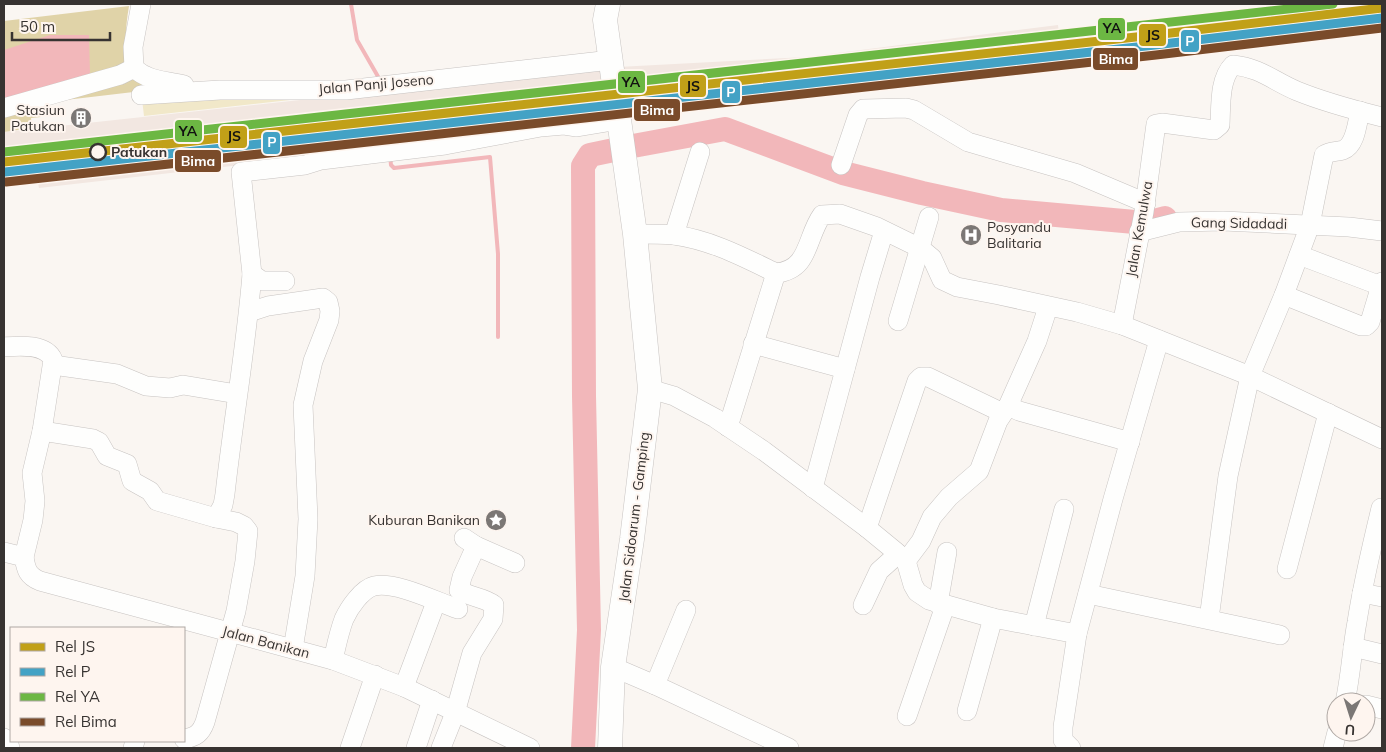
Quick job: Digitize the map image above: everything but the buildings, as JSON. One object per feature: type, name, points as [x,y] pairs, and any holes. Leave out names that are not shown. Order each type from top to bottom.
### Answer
[{"type":"main road","points":[[608,4],[605,20],[619,126]]},
{"type":"main road","name":"Jalan Sidoarum - Gamping","points":[[610,748],[613,667],[632,539],[650,389],[635,234],[619,126]]},
{"type":"street","points":[[140,4],[134,47],[134,68],[149,78],[161,82],[190,86],[199,91]]},
{"type":"street","name":"Jalan Panji Joseno","points":[[141,95],[199,91],[346,90],[610,60]]},
{"type":"street","name":"Jalan Kemulwa","points":[[1122,325],[1145,208],[1156,124],[1214,130],[1220,125],[1224,80],[1228,70],[1233,65],[1246,66],[1296,91],[1360,111]]},
{"type":"street","points":[[4,108],[120,75],[134,68]]},
{"type":"street","points":[[841,165],[858,115],[863,109],[906,108],[914,110],[968,142],[1075,173],[1145,208]]},
{"type":"street","points":[[1209,619],[1228,476],[1250,376],[1299,255],[1310,222],[1324,155],[1344,150],[1351,144],[1360,111],[1382,117]]},
{"type":"street","points":[[216,518],[223,506],[225,494],[249,312],[252,274],[241,172],[305,165],[330,158],[445,145],[540,127],[564,125],[577,127],[619,126]]},
{"type":"street","points":[[674,235],[700,152]]},
{"type":"street","points":[[635,234],[674,235],[725,248],[776,273],[789,271],[797,265],[805,254],[822,215],[840,214],[878,227],[920,248],[932,258],[942,280],[957,287],[1077,312],[1122,325],[1250,376],[1382,439]]},
{"type":"street","points":[[898,321],[929,217]]},
{"type":"street","name":"Gang Sidadadi","points":[[1139,232],[1179,222],[1198,221],[1310,222],[1382,231]]},
{"type":"street","points":[[813,488],[884,231]]},
{"type":"street","points":[[1284,295],[1361,326],[1366,326],[1370,322],[1382,284],[1299,255]]},
{"type":"street","points":[[728,427],[776,273]]},
{"type":"street","points":[[252,274],[262,281],[285,281]]},
{"type":"street","points":[[249,312],[268,306],[323,298],[328,302],[330,311],[329,320],[313,361],[303,405],[308,519],[304,576],[293,649]]},
{"type":"street","points":[[864,605],[880,570],[902,557],[922,541],[932,516],[949,497],[979,471],[998,421],[1006,410],[1037,341],[1048,307]]},
{"type":"street","points":[[1071,748],[1063,740],[1063,727],[1078,634],[1160,340]]},
{"type":"street","points":[[753,344],[845,369]]},
{"type":"street","points":[[4,347],[21,346],[44,351],[51,356],[53,365],[42,431],[32,473],[35,501],[33,520],[24,558],[4,552]]},
{"type":"street","points":[[53,365],[118,374],[136,383],[151,387],[170,388],[183,385],[237,394]]},
{"type":"street","points":[[867,528],[917,381],[921,377],[928,377],[1006,410],[1019,411],[1130,442]]},
{"type":"street","points":[[650,389],[660,391],[695,406],[728,427],[764,451],[867,528],[902,557],[917,592],[929,600],[993,618],[1078,634]]},
{"type":"street","points":[[1287,569],[1328,413]]},
{"type":"street","points":[[42,431],[93,439],[99,442],[107,456],[127,464],[132,481],[150,491],[157,501],[236,522],[244,526],[248,531],[236,611],[202,729],[193,737],[185,739]]},
{"type":"street","points":[[1349,692],[1353,647],[1362,593],[1375,531],[1382,508]]},
{"type":"street","points":[[1034,626],[1064,509]]},
{"type":"street","points":[[441,748],[455,713],[472,653],[493,619],[494,613],[494,604],[459,590],[470,542],[515,563]]},
{"type":"street","points":[[907,716],[942,605],[947,552]]},
{"type":"street","name":"Jalan Banikan","points":[[24,558],[25,569],[31,577],[40,581],[158,621],[230,632],[375,674],[530,748]]},
{"type":"street","points":[[332,660],[344,620],[350,607],[373,586],[397,586],[458,609]]},
{"type":"street","points":[[1362,593],[1382,597]]},
{"type":"street","points":[[1088,594],[1280,635]]},
{"type":"street","points":[[404,687],[436,602]]},
{"type":"street","points":[[655,685],[686,610]]},
{"type":"street","points":[[967,711],[993,618]]},
{"type":"street","points":[[1353,647],[1382,654]]},
{"type":"street","points":[[613,667],[789,748]]},
{"type":"street","points":[[350,748],[375,674]]},
{"type":"street","points":[[416,748],[432,700]]},
{"type":"shaded area","points":[[129,6],[126,41],[130,76],[150,83],[142,91],[40,103],[41,117],[31,118],[32,128],[4,132],[4,21]]},
{"type":"shaded area","points":[[1058,25],[1061,50],[807,77],[623,108],[618,67],[806,57]]},
{"type":"shaded area","points":[[50,35],[89,35],[90,75],[4,100],[4,50]]},
{"type":"shaded area","name":"Stasiun Patukan","points":[[605,67],[611,110],[452,137],[320,156],[39,188],[37,178],[4,182],[4,132]]},
{"type":"shaded area","points":[[353,93],[144,116],[142,99]]},
{"type":"waterway","points":[[351,4],[357,40],[380,80]]},
{"type":"waterway","points":[[583,748],[589,630],[584,396],[583,166],[590,155],[725,129],[843,173],[1001,210],[1146,223],[1165,218]]},
{"type":"waterway","points":[[390,156],[391,165],[394,168],[490,157],[498,254],[498,337]]},
{"type":"rail line","name":"YA","points":[[4,152],[1333,4]]},
{"type":"rail line","name":"JS","points":[[4,162],[1154,35],[1382,8]]},
{"type":"rail line","name":"P","points":[[5,172],[1155,45],[1382,18]]},
{"type":"rail line","name":"Bima","points":[[6,182],[1156,55],[1382,28]]},
{"type":"place","name":"Stasiun Patukan","points":[[81,118]]},
{"type":"place","name":"Patukan","points":[[98,152]]},
{"type":"place","name":"Posyandu Balitaria","points":[[971,235]]},
{"type":"place","name":"Kuburan Banikan","points":[[496,520]]}]
